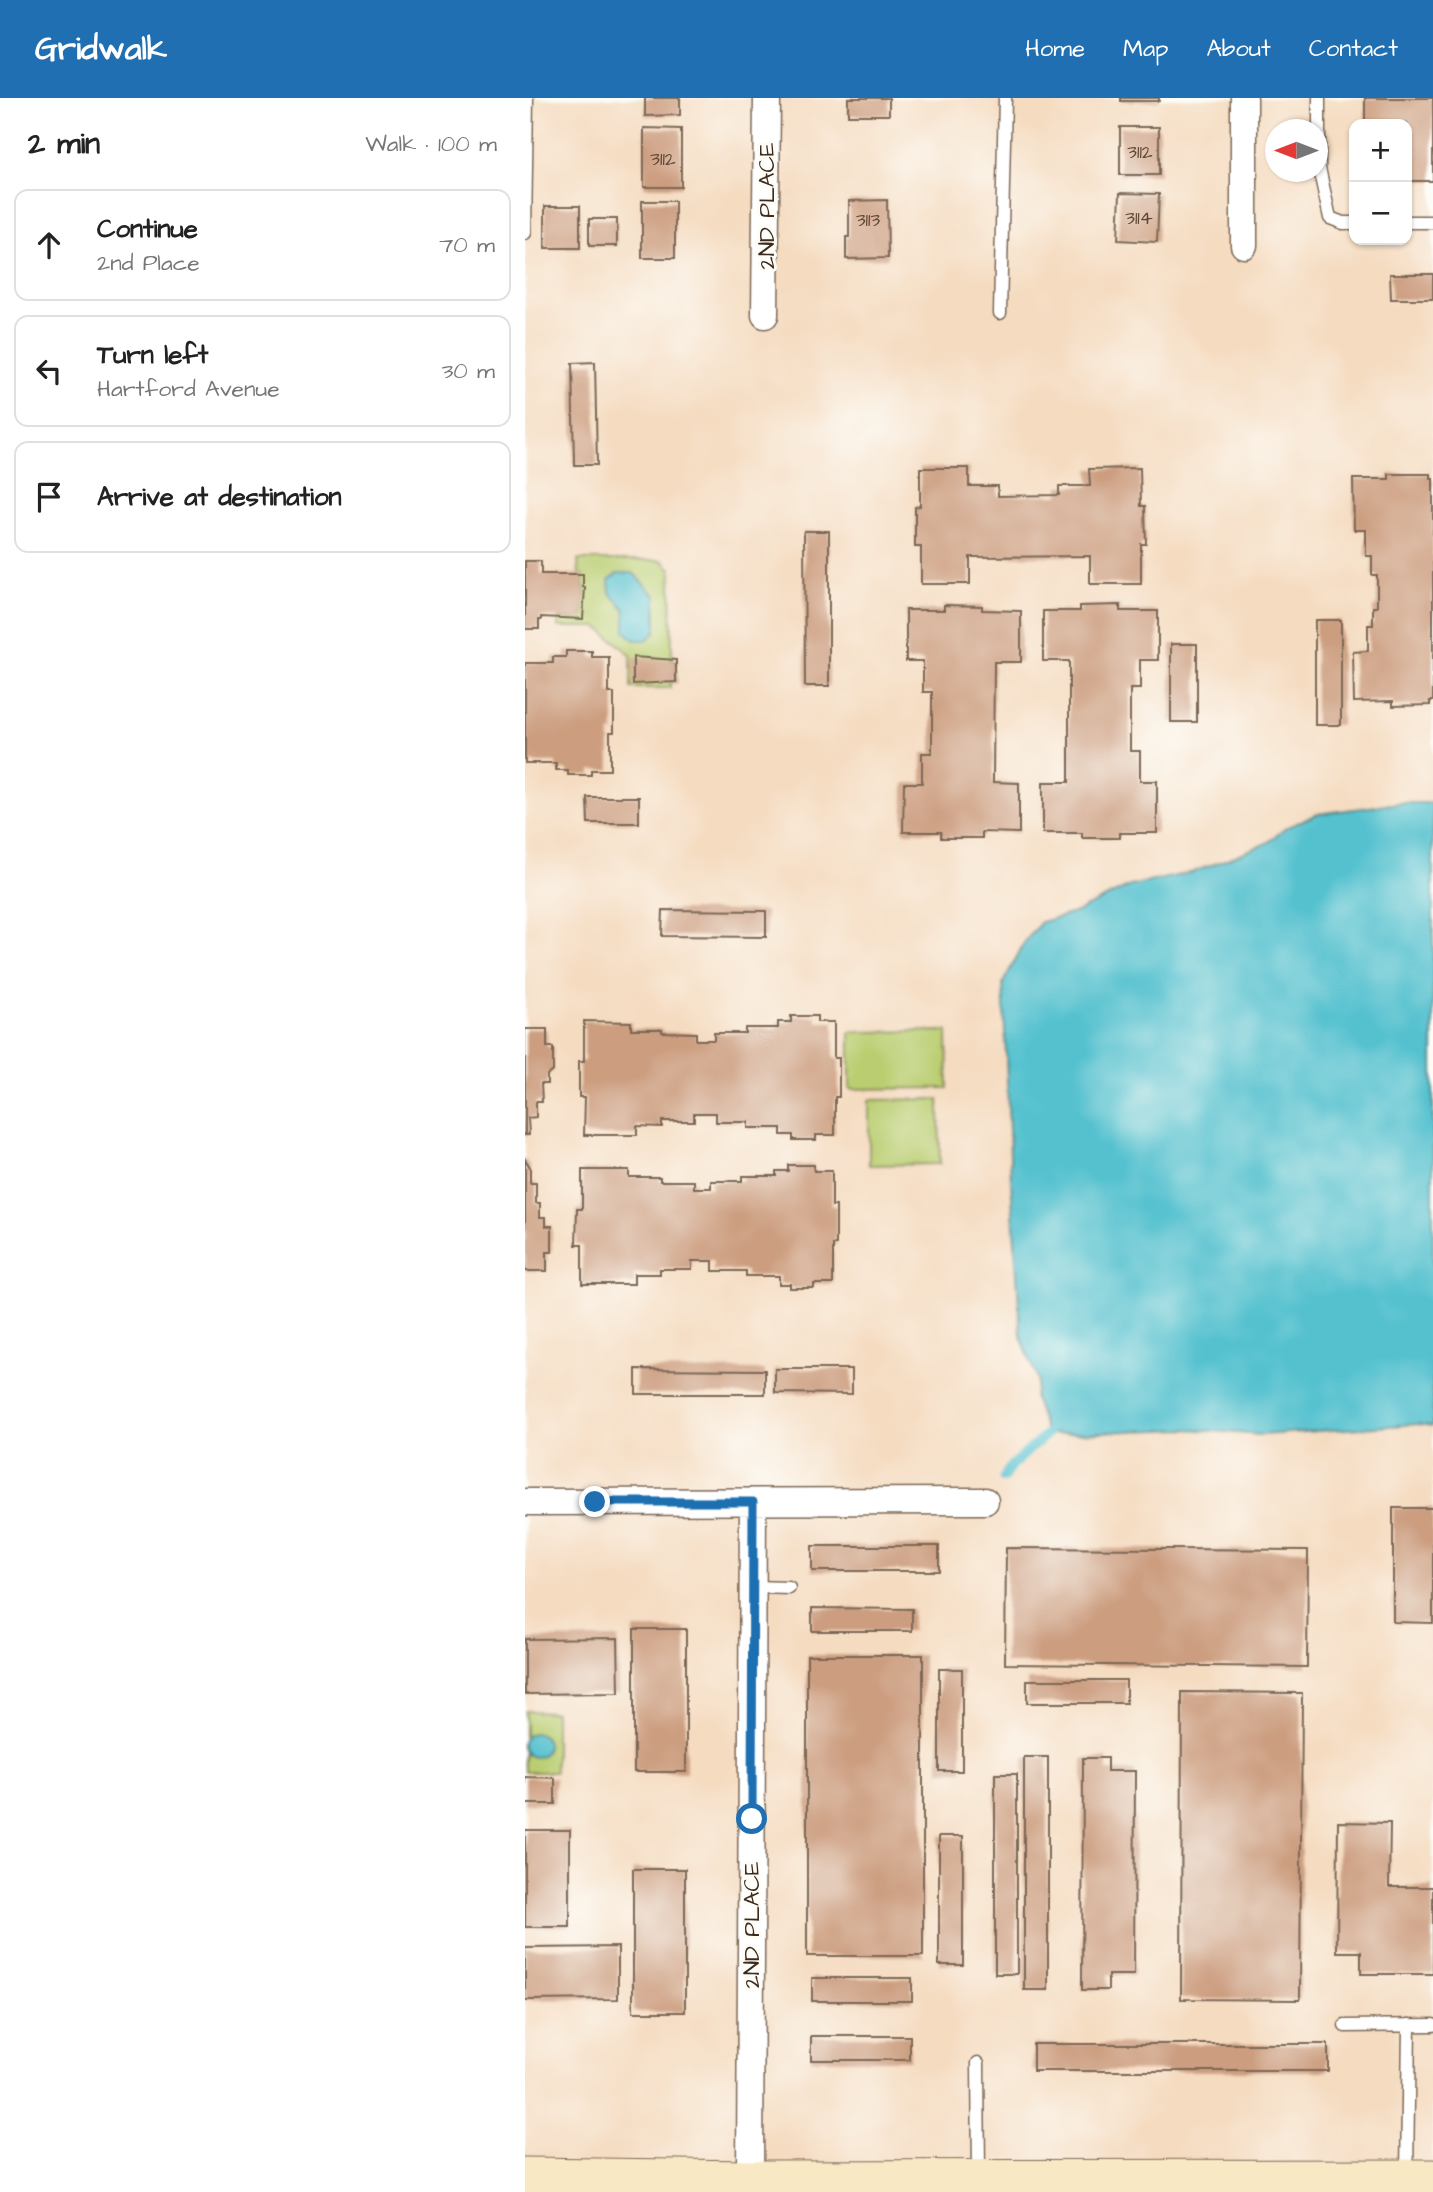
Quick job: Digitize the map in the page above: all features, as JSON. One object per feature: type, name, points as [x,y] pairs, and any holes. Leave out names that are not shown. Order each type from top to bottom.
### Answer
[{"type":"main road","points":[[525,2176],[750,2179],[1420,2178]]},
{"type":"street","name":"2ND PLACE","points":[[765,315],[767,98]]},
{"type":"street","points":[[1244,98],[1244,245]]},
{"type":"street","points":[[525,1503],[985,1501]]},
{"type":"street","name":"2ND PLACE","points":[[750,2179],[753,1502]]},
{"type":"lane","points":[[525,233],[527,98]]},
{"type":"lane","points":[[1000,313],[1005,98]]},
{"type":"lane","points":[[1319,98],[1318,169],[1330,218],[1349,223]]},
{"type":"lane","points":[[1412,222],[1433,222]]},
{"type":"lane","points":[[753,1587],[789,1588]]},
{"type":"lane","points":[[1409,2025],[1420,2178]]},
{"type":"lane","points":[[1345,2026],[1433,2025]]},
{"type":"lane","points":[[978,2063],[979,2179]]},
{"type":"green space","points":[[578,560],[662,560],[671,569],[672,659],[676,660],[676,682],[670,682],[670,688],[631,688],[631,655],[598,627],[559,627],[559,619],[583,618],[585,587],[583,575],[579,574]]},
{"type":"green space","points":[[947,1031],[948,1088],[850,1089],[850,1032]]},
{"type":"green space","points":[[939,1099],[940,1164],[869,1165],[869,1100]]},
{"type":"green space","points":[[525,1711],[555,1712],[555,1772],[525,1772]]},
{"type":"water","points":[[617,573],[633,573],[656,596],[656,631],[647,640],[634,640],[625,631],[625,609],[610,593],[609,580]]},
{"type":"water","points":[[1399,803],[1433,803],[1433,1426],[1419,1424],[1261,1435],[1187,1429],[1047,1434],[1034,1398],[1037,1379],[1021,1337],[1011,1180],[1003,983],[1024,943],[1041,922],[1077,912],[1130,886],[1194,872],[1267,843],[1287,827],[1317,814]]},
{"type":"water","points":[[535,1733],[544,1736],[547,1745],[544,1754],[535,1757],[526,1754],[523,1745],[526,1736]]},
{"type":"building","points":[[645,98],[680,98],[680,115],[645,116]]},
{"type":"building","points":[[848,98],[889,98],[889,115],[848,115]]},
{"type":"building","points":[[1121,98],[1159,98],[1159,101],[1121,101]]},
{"type":"building","points":[[1365,98],[1433,98],[1433,181],[1412,181],[1412,119],[1365,119]]},
{"type":"building","points":[[1120,127],[1159,127],[1159,175],[1120,175]]},
{"type":"building","points":[[644,128],[681,129],[681,187],[644,187]]},
{"type":"building","points":[[1120,193],[1159,194],[1157,242],[1118,240]]},
{"type":"building","points":[[887,200],[888,258],[846,259],[849,201]]},
{"type":"building","points":[[642,201],[675,201],[675,258],[642,258]]},
{"type":"building","points":[[545,206],[580,206],[580,248],[545,248]]},
{"type":"building","points":[[589,219],[617,219],[617,246],[589,246]]},
{"type":"building","points":[[1390,274],[1433,274],[1433,299],[1391,299]]},
{"type":"building","points":[[595,362],[597,465],[574,465],[572,363]]},
{"type":"building","points":[[920,468],[969,468],[969,486],[998,486],[998,496],[1059,495],[1059,486],[1090,486],[1089,469],[1140,468],[1146,544],[1141,544],[1141,584],[1090,584],[1090,556],[970,557],[970,584],[921,584],[921,547],[915,547],[915,507],[920,506]]},
{"type":"building","points":[[1389,474],[1431,474],[1433,479],[1433,701],[1430,701],[1430,705],[1393,706],[1393,701],[1354,702],[1353,652],[1368,651],[1368,625],[1373,625],[1373,607],[1377,607],[1377,575],[1372,575],[1372,556],[1366,556],[1366,530],[1354,530],[1353,479],[1389,479]]},
{"type":"building","points":[[804,531],[829,531],[829,686],[805,686]]},
{"type":"building","points":[[525,561],[541,561],[541,574],[583,574],[583,619],[541,617],[539,629],[525,629]]},
{"type":"building","points":[[944,605],[1021,611],[1021,662],[994,662],[993,782],[1019,783],[1019,833],[982,832],[982,838],[941,838],[941,832],[903,832],[904,783],[922,783],[922,753],[932,753],[932,692],[923,692],[923,661],[906,661],[906,610],[944,610]]},
{"type":"building","points":[[1120,605],[1120,611],[1158,611],[1158,660],[1140,660],[1140,689],[1130,689],[1130,751],[1140,751],[1140,781],[1157,781],[1157,833],[1120,833],[1120,838],[1082,838],[1082,833],[1043,833],[1043,782],[1069,782],[1069,661],[1043,661],[1043,611],[1080,611],[1080,606]]},
{"type":"building","points":[[1315,620],[1341,620],[1341,725],[1315,725]]},
{"type":"building","points":[[1171,644],[1197,644],[1197,722],[1171,722]]},
{"type":"building","points":[[566,651],[592,651],[592,657],[609,657],[609,693],[614,693],[610,770],[591,770],[591,775],[568,775],[568,770],[556,770],[556,763],[525,763],[525,663],[553,663],[553,657],[566,657]]},
{"type":"building","points":[[633,657],[676,660],[676,682],[633,684]]},
{"type":"building","points":[[587,797],[639,797],[639,823],[588,823]]},
{"type":"building","points":[[663,910],[766,911],[766,937],[662,936]]},
{"type":"building","points":[[791,1016],[817,1016],[817,1022],[834,1022],[834,1058],[839,1058],[835,1135],[816,1135],[816,1140],[793,1140],[793,1135],[781,1135],[781,1128],[748,1128],[748,1122],[716,1122],[716,1113],[694,1113],[694,1121],[662,1121],[662,1127],[637,1126],[637,1135],[584,1135],[585,1097],[579,1097],[579,1061],[584,1061],[584,1021],[631,1022],[631,1029],[696,1033],[696,1040],[714,1040],[714,1033],[745,1033],[745,1028],[778,1028],[778,1022],[791,1022]]},
{"type":"building","points":[[525,1029],[547,1029],[547,1047],[553,1047],[553,1071],[547,1075],[547,1084],[541,1084],[542,1102],[536,1102],[536,1117],[528,1118],[529,1135],[525,1135]]},
{"type":"building","points":[[525,1159],[530,1167],[530,1183],[536,1183],[536,1203],[540,1203],[540,1217],[546,1217],[546,1226],[552,1226],[552,1252],[547,1252],[547,1271],[525,1271]]},
{"type":"building","points":[[788,1165],[814,1165],[814,1171],[832,1171],[832,1206],[836,1206],[833,1284],[814,1284],[814,1288],[790,1288],[790,1284],[779,1284],[779,1276],[746,1276],[746,1271],[713,1271],[713,1261],[692,1261],[692,1269],[660,1269],[660,1274],[634,1274],[634,1284],[582,1284],[582,1245],[576,1245],[577,1209],[582,1209],[582,1170],[629,1170],[629,1177],[694,1181],[694,1188],[711,1188],[711,1181],[742,1181],[742,1176],[776,1176],[776,1171],[788,1171]]},
{"type":"building","points":[[636,1369],[765,1370],[765,1394],[636,1394]]},
{"type":"building","points":[[775,1369],[852,1369],[852,1394],[775,1393]]},
{"type":"building","points":[[1393,1508],[1433,1508],[1433,1623],[1393,1622]]},
{"type":"building","points":[[812,1546],[939,1546],[939,1571],[812,1571]]},
{"type":"building","points":[[1006,1548],[1308,1550],[1307,1667],[1005,1664]]},
{"type":"building","points":[[812,1608],[912,1609],[912,1631],[812,1631]]},
{"type":"building","points":[[634,1629],[686,1629],[686,1772],[634,1772]]},
{"type":"building","points":[[618,1638],[619,1693],[525,1694],[525,1639]]},
{"type":"building","points":[[807,1655],[923,1655],[923,1956],[807,1956]]},
{"type":"building","points":[[939,1669],[962,1669],[962,1771],[939,1771]]},
{"type":"building","points":[[1027,1680],[1126,1680],[1126,1703],[1027,1703]]},
{"type":"building","points":[[1182,1692],[1302,1693],[1300,2000],[1181,1999]]},
{"type":"building","points":[[1024,1757],[1048,1757],[1048,1990],[1024,1990]]},
{"type":"building","points":[[1083,1758],[1107,1758],[1107,1771],[1135,1771],[1134,1975],[1108,1975],[1108,1990],[1082,1990]]},
{"type":"building","points":[[995,1774],[1017,1774],[1017,1974],[995,1974]]},
{"type":"building","points":[[525,1777],[555,1778],[555,1804],[525,1804]]},
{"type":"building","points":[[1338,1822],[1390,1823],[1389,1887],[1433,1887],[1433,1974],[1361,1974],[1361,1952],[1337,1952]]},
{"type":"building","points":[[525,1830],[570,1830],[570,1927],[525,1927]]},
{"type":"building","points":[[939,1836],[963,1836],[963,1965],[939,1965]]},
{"type":"building","points":[[633,1869],[685,1869],[685,2012],[633,2012]]},
{"type":"building","points":[[618,1947],[618,1999],[525,2000],[525,1948]]},
{"type":"building","points":[[812,1978],[912,1978],[912,2001],[812,2001]]},
{"type":"building","points":[[811,2036],[910,2036],[910,2060],[811,2060]]},
{"type":"building","points":[[1033,2044],[1328,2044],[1328,2071],[1033,2071]]},
{"type":"waterway","points":[[1003,1478],[1012,1465],[1047,1434]]},
{"type":"route","points":[[595,1502],[753,1502],[752,1819]]}]
